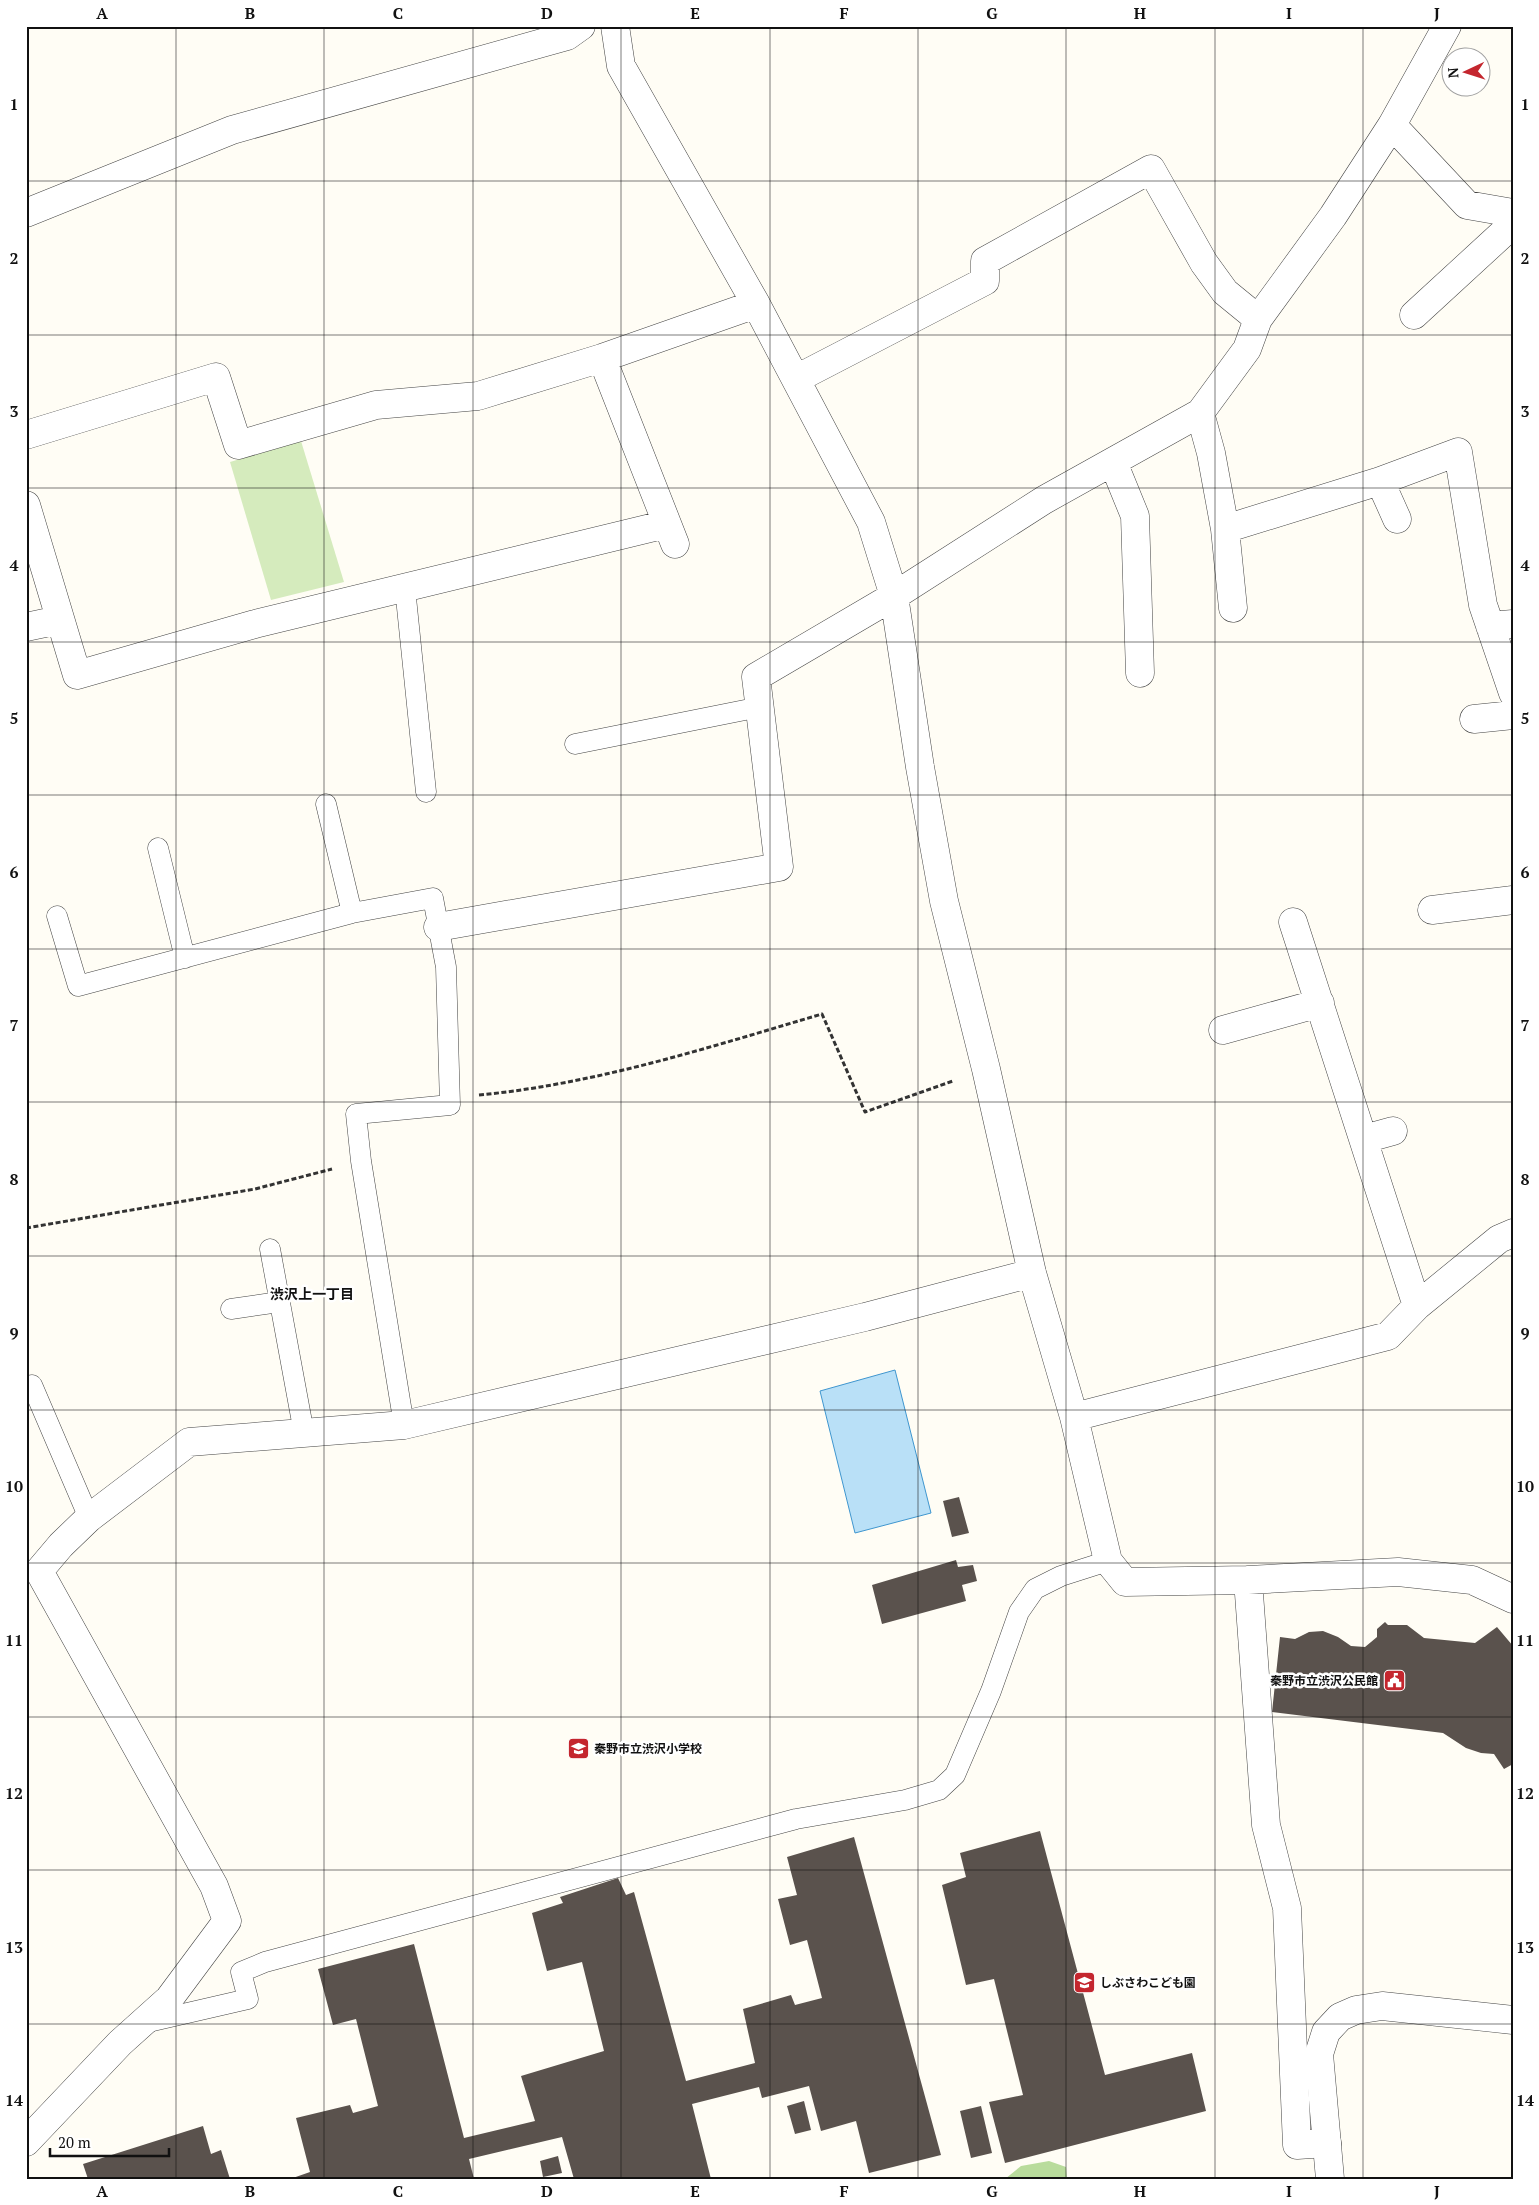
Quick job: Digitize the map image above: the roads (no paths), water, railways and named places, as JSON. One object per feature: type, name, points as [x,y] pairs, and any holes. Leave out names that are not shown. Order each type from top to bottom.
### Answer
[{"type":"street","points":[[26,214],[232,130],[567,36],[581,26]]},
{"type":"street","points":[[616,26],[621,66],[756,304],[871,522],[894,596],[920,767],[944,901],[986,1069],[1032,1273],[1074,1417],[1108,1561],[1125,1582],[1248,1580],[1398,1572],[1472,1580],[1513,1599]]},
{"type":"street","points":[[438,927],[779,867],[756,677],[894,596],[1044,500],[1200,413],[1248,349],[1258,319],[1333,216],[1392,125],[1447,26]]},
{"type":"street","points":[[1392,125],[1467,205],[1513,213]]},
{"type":"street","points":[[796,379],[986,281],[985,261],[1151,169],[1204,263],[1225,292],[1258,319]]},
{"type":"street","points":[[1414,314],[1513,224]]},
{"type":"street","points":[[26,436],[216,377],[238,445],[376,405],[478,396],[602,358],[756,304]]},
{"type":"street","points":[[26,505],[77,675],[255,624],[405,588],[671,534],[602,358]]},
{"type":"street","points":[[1200,413],[1211,453],[1225,529],[1233,608]]},
{"type":"street","points":[[1225,529],[1380,481],[1458,452],[1483,606],[1502,625],[1513,693]]},
{"type":"street","points":[[1112,462],[1136,516],[1140,673]]},
{"type":"street","points":[[1380,481],[1397,519]]},
{"type":"street","points":[[26,627],[59,620]]},
{"type":"street","points":[[1474,719],[1513,715]]},
{"type":"street","points":[[1432,910],[1513,900]]},
{"type":"street","points":[[1293,922],[1418,1306]]},
{"type":"street","points":[[1223,1030],[1320,1002]]},
{"type":"street","points":[[1364,1139],[1393,1131]]},
{"type":"street","points":[[1074,1417],[1388,1336],[1418,1306],[1499,1239],[1513,1233]]},
{"type":"street","points":[[26,2142],[39,2126],[169,1999],[227,1921],[214,1886],[40,1571],[61,1545],[89,1518],[188,1442],[404,1425],[865,1317],[1032,1273]]},
{"type":"street","points":[[1248,1580],[1266,1825],[1287,1908],[1297,2145],[1327,2143]]},
{"type":"street","points":[[1330,2179],[1319,2054],[1326,2032],[1340,2017],[1356,2010],[1382,2006],[1513,2020]]},
{"type":"lane","points":[[405,588],[426,792]]},
{"type":"lane","points":[[576,744],[760,708]]},
{"type":"lane","points":[[326,804],[352,913]]},
{"type":"lane","points":[[158,848],[185,958]]},
{"type":"lane","points":[[56,916],[78,986],[352,913],[433,898],[446,967],[450,1105],[356,1114],[361,1161],[404,1425]]},
{"type":"lane","points":[[270,1249],[304,1433]]},
{"type":"lane","points":[[232,1309],[279,1302]]},
{"type":"lane","points":[[32,1385],[89,1518]]},
{"type":"lane","points":[[142,2024],[248,1999],[241,1972],[265,1962],[796,1819],[905,1800],[939,1790],[955,1775],[992,1691],[1019,1612],[1035,1589],[1062,1576],[1108,1561]]},
{"type":"water","points":[[895,1370],[931,1513],[855,1533],[820,1391]]},
{"type":"place","name":"秦野市立渋沢公民館","points":[[1394,1680]]},
{"type":"place","name":"秦野市立渋沢小学校","points":[[578,1748]]},
{"type":"place","name":"しぶさわこども園","points":[[1084,1982]]},
{"type":"district","name":"渋沢上一丁目","points":[[312,1293]]}]
